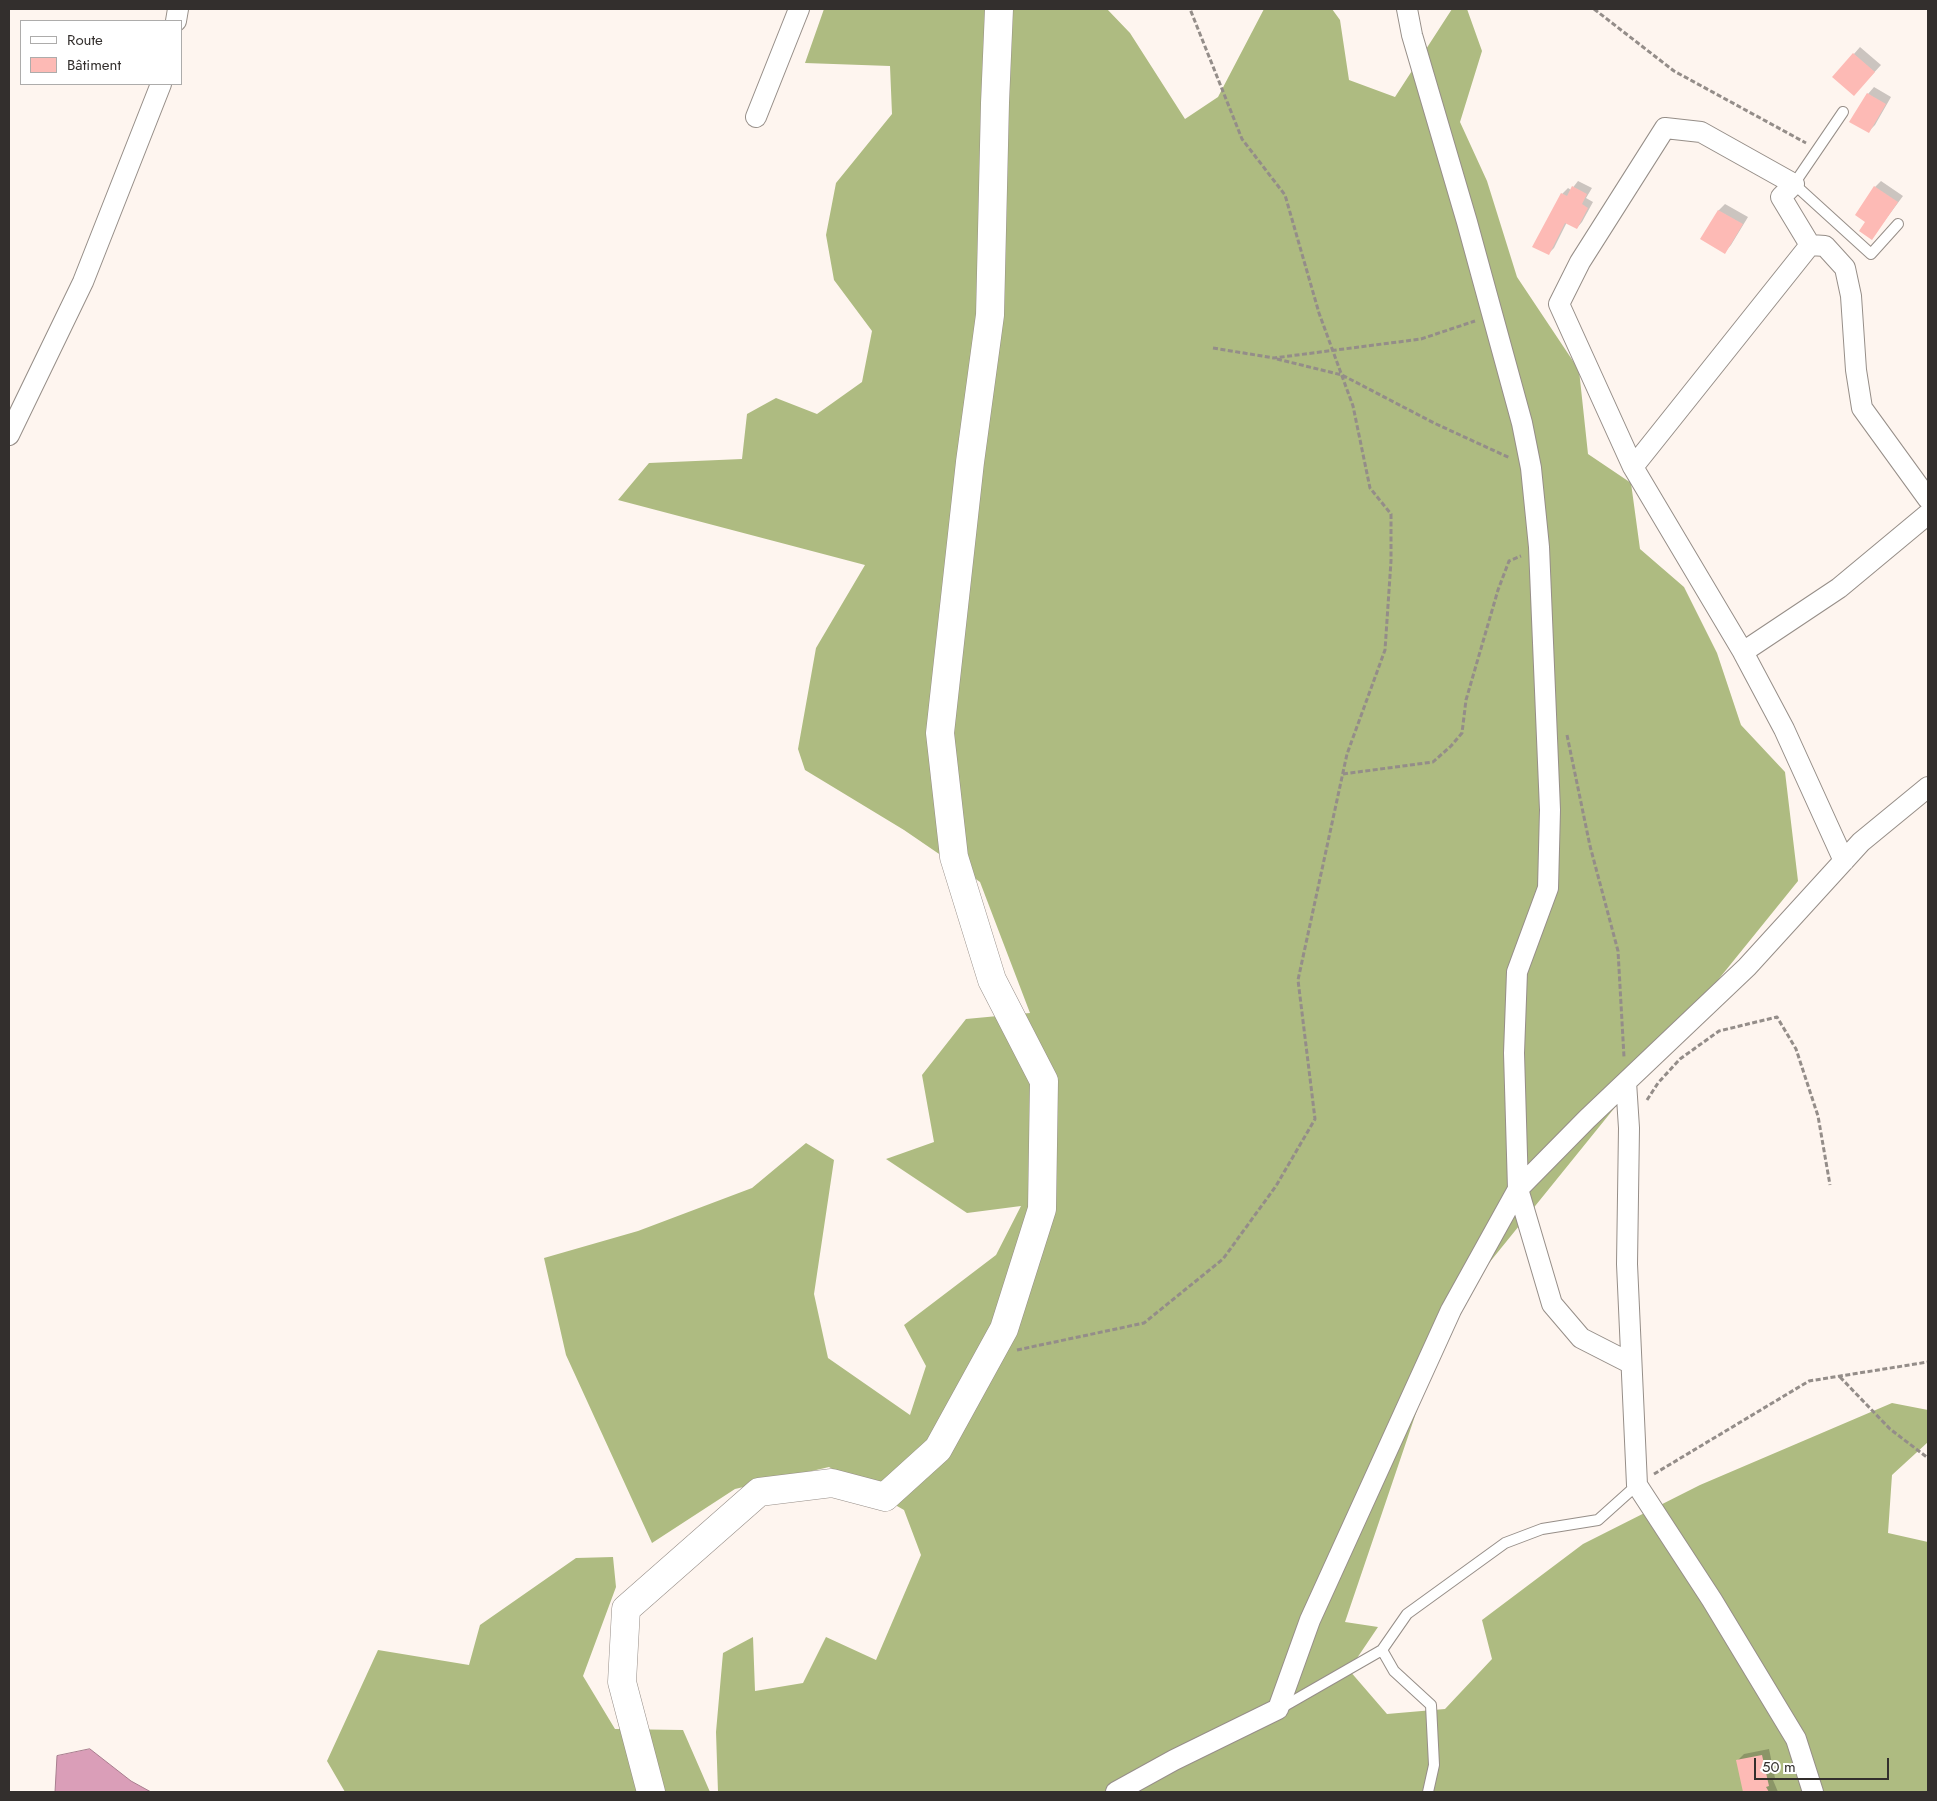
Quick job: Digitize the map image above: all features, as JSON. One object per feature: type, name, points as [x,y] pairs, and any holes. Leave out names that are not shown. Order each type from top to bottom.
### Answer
[{"type":"street","points":[[756,117],[798,9]]},
{"type":"street","points":[[651,1792],[622,1682],[626,1609],[759,1492],[832,1483],[884,1497],[938,1449],[1004,1328],[1042,1209],[1044,1081],[992,980],[954,857],[940,733],[970,462],[990,315],[999,9]]},
{"type":"street","points":[[1407,9],[1412,35],[1467,222],[1522,423],[1531,468],[1539,547],[1550,810],[1548,888],[1516,972],[1514,1053],[1518,1189],[1552,1304],[1581,1338],[1630,1363]]},
{"type":"street","points":[[9,435],[83,282],[162,85]]},
{"type":"street","points":[[1810,245],[1781,197],[1794,184],[1702,132],[1665,128],[1580,262],[1559,304],[1633,467],[1743,652],[1784,729],[1844,861]]},
{"type":"street","points":[[1633,467],[1810,245]]},
{"type":"street","points":[[1810,245],[1825,246],[1844,268],[1851,296],[1856,370],[1862,408],[1928,500]]},
{"type":"street","points":[[1743,652],[1839,588],[1928,514]]},
{"type":"street","points":[[1116,1792],[1174,1760],[1278,1709],[1310,1620],[1451,1310],[1518,1189],[1587,1119],[1747,968],[1861,842],[1928,787]]},
{"type":"street","points":[[1626,1082],[1629,1128],[1627,1264],[1637,1485],[1712,1600],[1796,1739],[1813,1792]]},
{"type":"lane","points":[[1843,112],[1794,184],[1870,254],[1898,224]]},
{"type":"lane","points":[[1278,1709],[1382,1650],[1408,1614],[1505,1543],[1542,1529],[1598,1520],[1637,1485]]},
{"type":"lane","points":[[1382,1650],[1394,1671],[1430,1705],[1434,1766],[1428,1792]]},
{"type":"path","points":[[988,1356],[1144,1323],[1223,1259],[1276,1186],[1315,1120],[1298,980],[1347,754],[1385,650],[1392,561],[1391,514],[1370,488],[1353,406],[1319,313],[1285,195],[1242,139],[1190,9]]},
{"type":"path","points":[[1594,9],[1674,71],[1817,150]]},
{"type":"path","points":[[1274,358],[1421,340],[1492,316]]},
{"type":"path","points":[[1213,348],[1274,358],[1342,375],[1434,423],[1531,468]]},
{"type":"path","points":[[1342,774],[1433,762],[1451,746],[1462,733],[1466,700],[1498,590],[1509,561],[1539,547]]},
{"type":"path","points":[[1566,730],[1590,846],[1618,951],[1626,1082]]},
{"type":"path","points":[[1629,1128],[1658,1083],[1680,1059],[1719,1031],[1777,1017],[1796,1050],[1818,1116],[1830,1185]]},
{"type":"path","points":[[1637,1485],[1809,1381],[1928,1362]]},
{"type":"path","points":[[1840,1376],[1890,1429],[1928,1458]]},
{"type":"green space","points":[[824,9],[1107,9],[1130,33],[1185,119],[1218,97],[1264,9],[1332,9],[1340,20],[1349,80],[1395,97],[1452,9],[1467,9],[1482,51],[1460,122],[1487,181],[1517,277],[1579,370],[1588,454],[1631,483],[1640,549],[1684,587],[1717,653],[1741,725],[1785,772],[1798,881],[1451,1310],[1345,1622],[1378,1627],[1349,1670],[1387,1714],[1445,1709],[1492,1659],[1482,1620],[1583,1544],[1700,1485],[1892,1403],[1928,1410],[1928,1442],[1892,1475],[1888,1533],[1928,1542],[1928,1792],[718,1792],[716,1732],[723,1653],[753,1637],[755,1691],[803,1683],[826,1637],[876,1660],[921,1555],[904,1510],[829,1467],[735,1489],[652,1543],[566,1355],[544,1258],[638,1231],[752,1188],[806,1143],[834,1160],[814,1294],[828,1358],[910,1415],[926,1366],[904,1325],[996,1255],[1021,1206],[967,1213],[886,1159],[934,1142],[922,1075],[966,1019],[1030,1013],[980,882],[904,830],[805,770],[798,749],[816,648],[865,565],[618,500],[649,463],[742,459],[747,414],[776,398],[817,414],[862,382],[872,331],[834,280],[826,235],[836,183],[892,114],[890,66],[805,63]]},
{"type":"green space","points":[[613,1557],[616,1587],[583,1676],[615,1729],[683,1730],[710,1792],[345,1792],[327,1761],[378,1650],[469,1665],[480,1625],[576,1558]]},
{"type":"shaded area","points":[[90,1749],[131,1781],[151,1792],[55,1792],[57,1756]]},
{"type":"building","points":[[1853,53],[1875,72],[1854,96],[1832,77]]},
{"type":"building","points":[[1867,93],[1886,104],[1869,133],[1849,122]]},
{"type":"building","points":[[1572,186],[1587,194],[1582,204],[1588,208],[1577,229],[1565,223],[1549,255],[1532,247],[1561,193],[1567,196]]},
{"type":"building","points":[[1874,186],[1898,202],[1872,240],[1859,231],[1865,222],[1855,215]]},
{"type":"building","points":[[1718,210],[1743,224],[1725,254],[1700,239]]},
{"type":"building","points":[[1762,1755],[1769,1786],[1766,1787],[1769,1792],[1743,1792],[1736,1760]]}]
